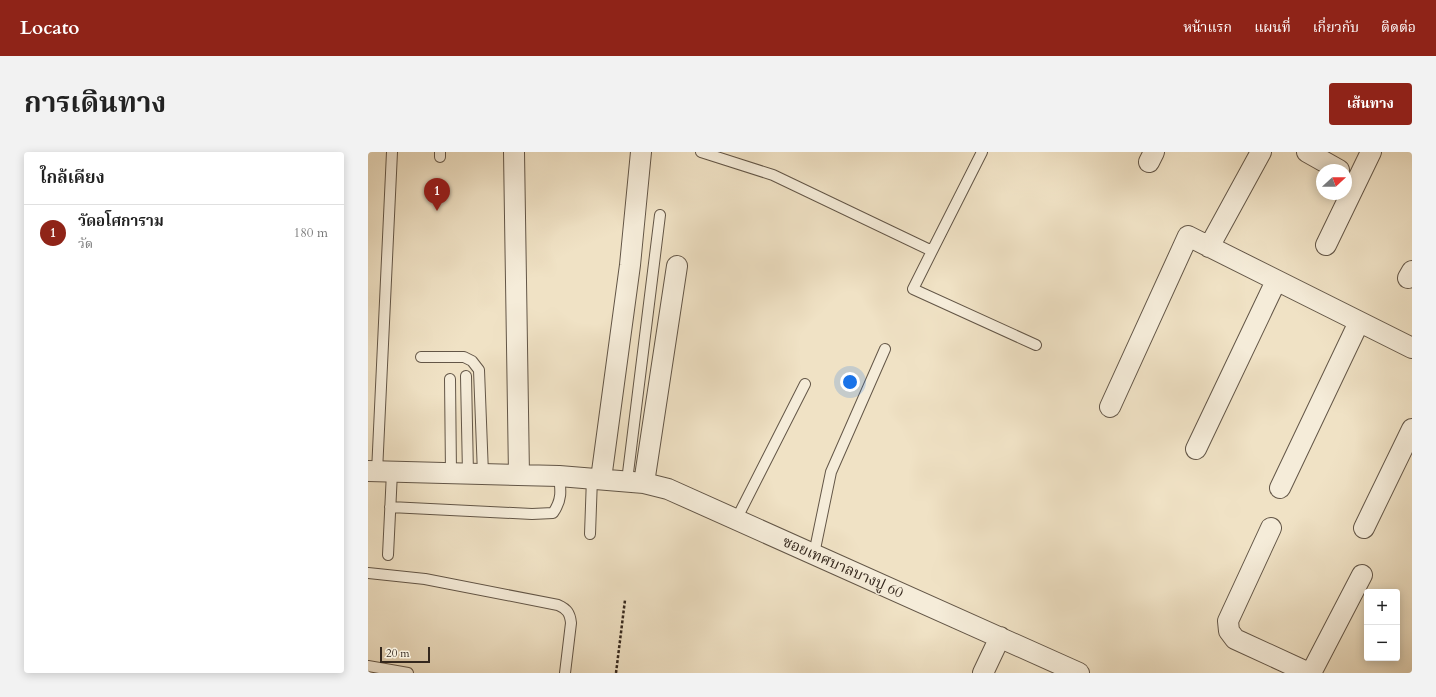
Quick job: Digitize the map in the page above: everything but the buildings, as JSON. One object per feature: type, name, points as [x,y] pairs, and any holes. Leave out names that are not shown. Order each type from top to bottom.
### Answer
[{"type":"street","points":[[514,152],[519,475]]},
{"type":"street","points":[[597,479],[630,265],[641,152]]},
{"type":"street","points":[[1209,247],[1260,152]]},
{"type":"street","points":[[1307,152],[1328,164]]},
{"type":"street","points":[[1352,176],[1371,152]]},
{"type":"street","points":[[1326,245],[1343,200]]},
{"type":"street","points":[[1110,407],[1188,236],[1412,348]]},
{"type":"street","points":[[635,482],[677,266]]},
{"type":"street","points":[[1196,449],[1276,280]]},
{"type":"street","points":[[1280,488],[1359,322]]},
{"type":"street","points":[[1364,528],[1412,429]]},
{"type":"street","name":"ซอยเทศบาลบางปู 60","points":[[379,472],[559,476],[635,482],[668,490],[1079,673]]},
{"type":"street","points":[[1271,528],[1228,621],[1229,631],[1236,639],[1310,673],[1362,575]]},
{"type":"street","points":[[983,673],[1000,637]]},
{"type":"lane","points":[[388,555],[390,507],[379,472],[392,152]]},
{"type":"lane","points":[[701,152],[731,157],[932,251]]},
{"type":"lane","points":[[982,152],[913,289],[1036,345]]},
{"type":"lane","points":[[635,482],[660,215]]},
{"type":"lane","points":[[814,554],[831,472],[885,349]]},
{"type":"lane","points":[[421,356],[464,357],[472,361],[479,370],[467,474]]},
{"type":"lane","points":[[466,376],[467,474]]},
{"type":"lane","points":[[450,380],[467,474]]},
{"type":"lane","points":[[736,520],[805,384]]},
{"type":"lane","points":[[390,507],[532,514],[553,513],[559,504],[559,476]]},
{"type":"lane","points":[[590,534],[597,479]]},
{"type":"lane","points":[[368,573],[425,579],[466,586],[558,605],[566,609],[570,616],[571,623],[565,673]]},
{"type":"lane","points":[[374,669],[408,673]]},
{"type":"path","points":[[616,673],[625,600]]},
{"type":"place","name":"วัดอโศการาม","points":[[437,211]]}]
